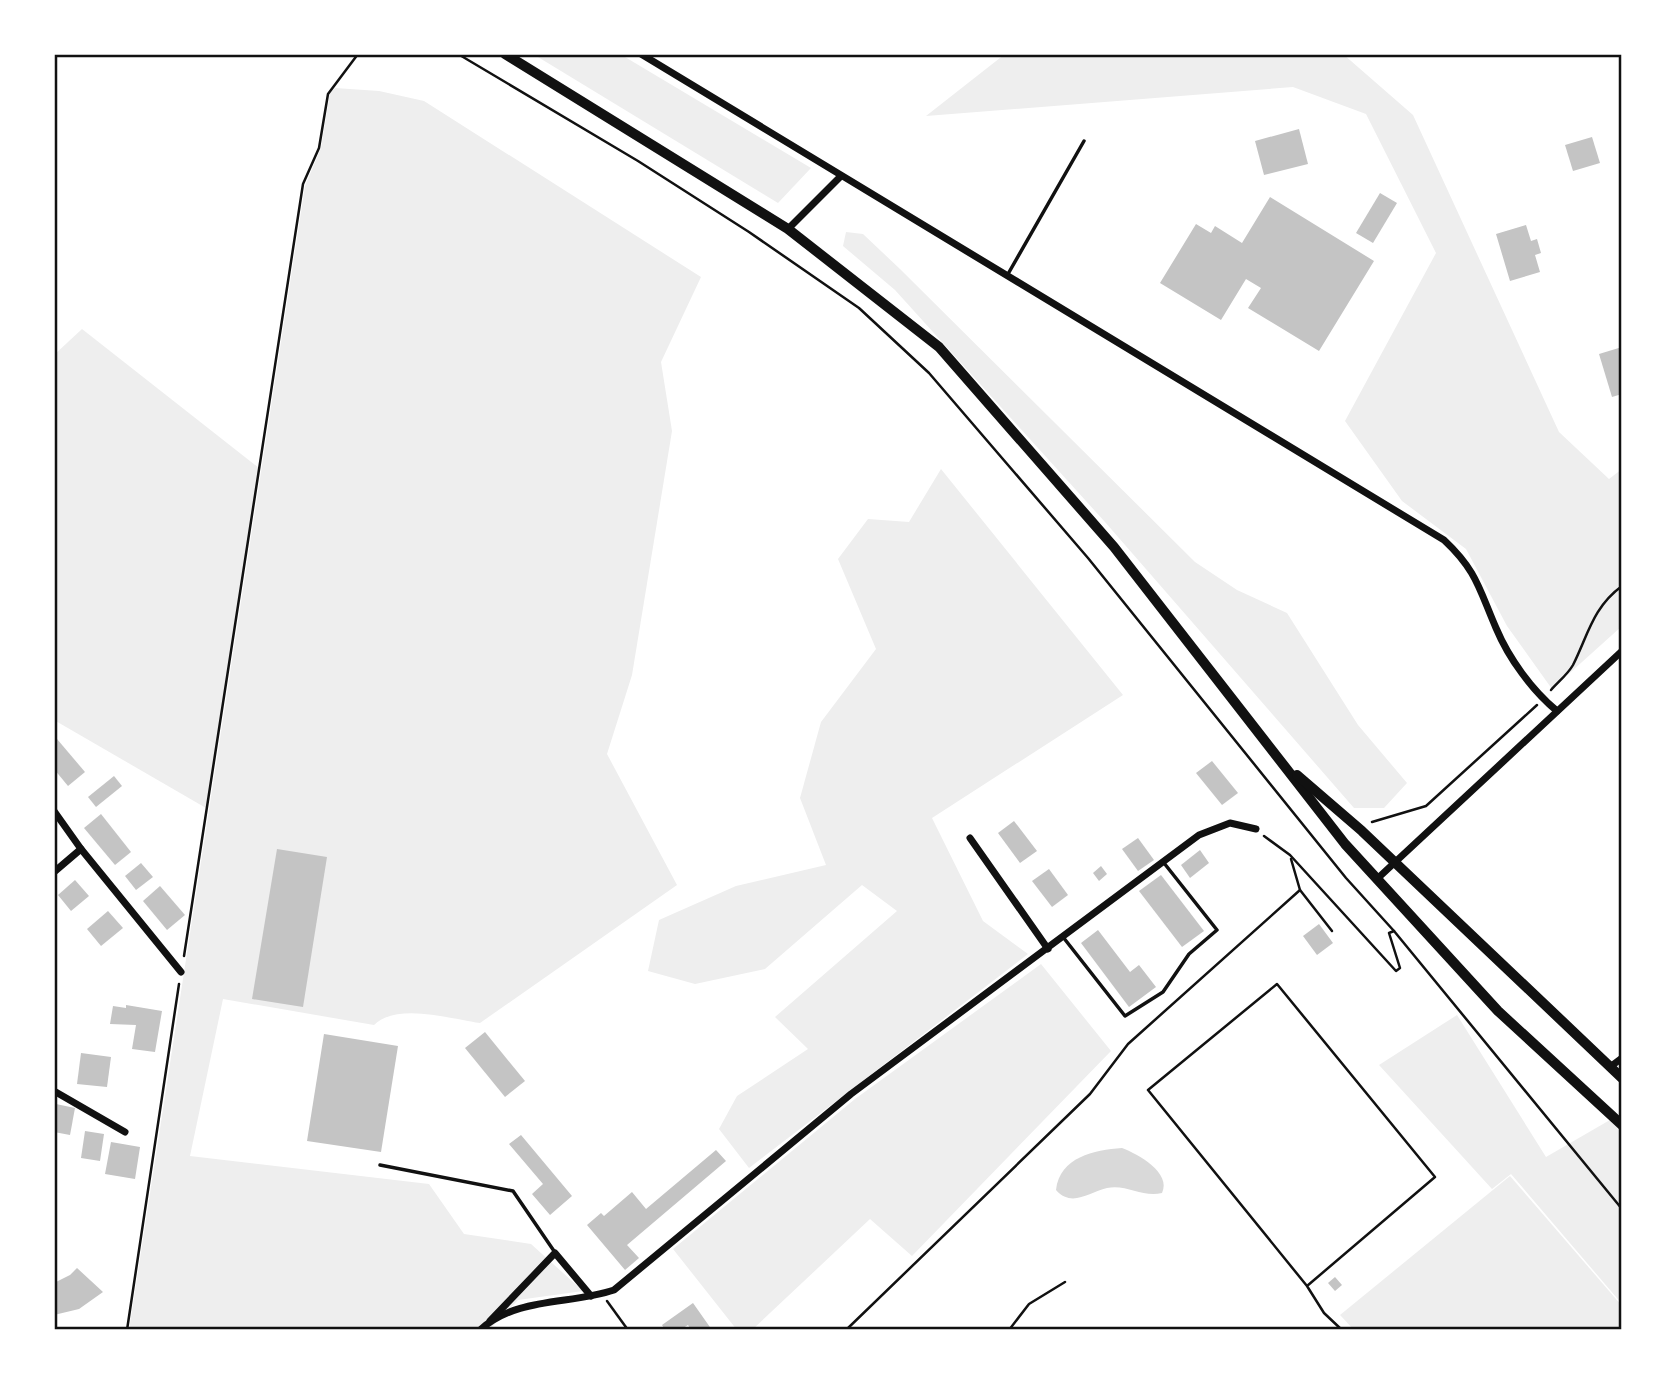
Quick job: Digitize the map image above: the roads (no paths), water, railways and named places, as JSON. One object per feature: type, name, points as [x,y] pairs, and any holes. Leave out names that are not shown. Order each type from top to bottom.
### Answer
[{"type":"main road","points":[[505,54],[788,229],[939,347],[1114,547],[1345,844],[1498,1011],[1622,1125]]},
{"type":"main road","points":[[1276,757],[1362,831],[1622,1078]]},
{"type":"street","points":[[641,54],[1444,540],[1463,558],[1477,579],[1510,656],[1543,700],[1557,711]]},
{"type":"street","points":[[788,229],[841,176]]},
{"type":"street","points":[[1377,879],[1622,651]]},
{"type":"street","points":[[54,811],[81,849],[181,972]]},
{"type":"street","points":[[483,1327],[536,1302],[591,1296],[614,1290],[851,1094],[1199,835],[1230,823],[1256,830]]},
{"type":"street","points":[[970,838],[1048,949]]},
{"type":"street","points":[[54,872],[81,849]]},
{"type":"street","points":[[1609,1068],[1622,1058]]},
{"type":"street","points":[[54,1091],[125,1132]]},
{"type":"street","points":[[483,1327],[555,1253],[591,1296]]},
{"type":"lane","points":[[1007,276],[1084,141]]},
{"type":"lane","points":[[1063,937],[1125,1016],[1163,992],[1189,954],[1217,930],[1163,862]]},
{"type":"lane","points":[[380,1165],[513,1191],[555,1253]]}]
